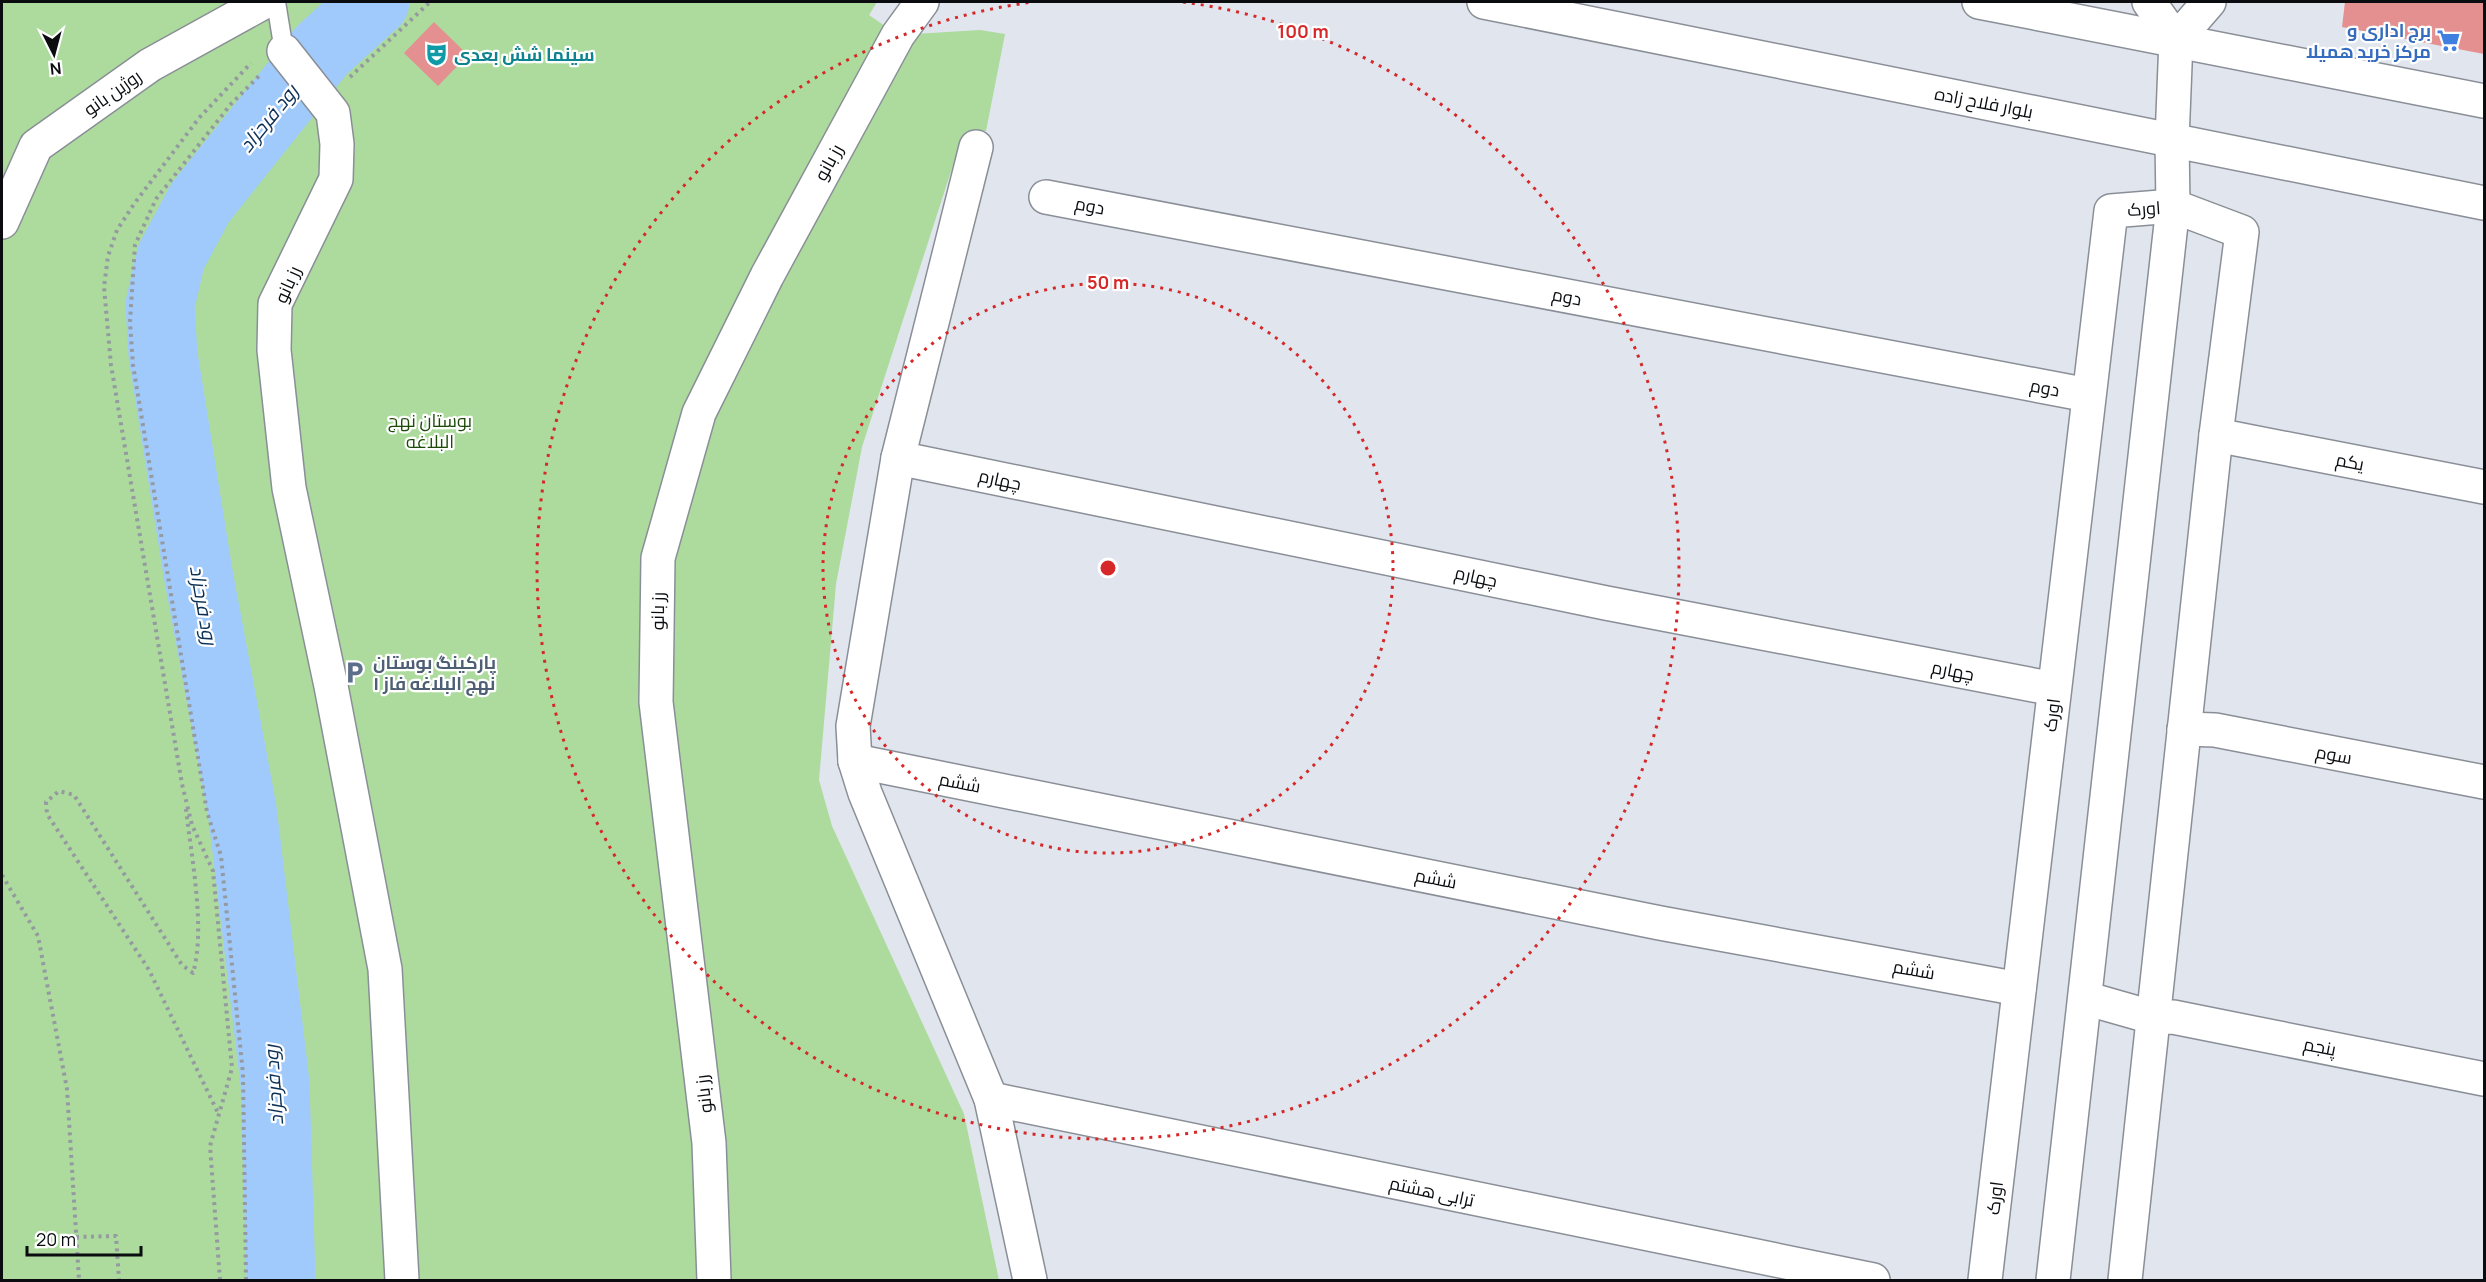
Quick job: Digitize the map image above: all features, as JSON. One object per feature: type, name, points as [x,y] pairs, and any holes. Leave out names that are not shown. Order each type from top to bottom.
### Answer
[{"type":"street","name":"رز بانو","points":[[714,1281],[709,1143],[656,702],[658,558],[699,413],[766,276],[898,35],[922,2]]},
{"type":"street","name":"بلوار فلاح زاده","points":[[1484,2],[2484,203]]},
{"type":"street","points":[[1979,2],[2484,101]]},
{"type":"street","points":[[2149,2],[2176,40]]},
{"type":"street","points":[[2176,40],[2209,2]]},
{"type":"street","points":[[276,26],[328,108]]},
{"type":"street","name":"روژین بانو","points":[[2,222],[36,146],[150,65],[276,26]]},
{"type":"street","name":"اورک","points":[[2053,1281],[2173,206],[2172,140],[2176,40]]},
{"type":"street","name":"رز بانو","points":[[328,108],[337,144],[336,179],[275,304],[274,351],[289,488],[332,686],[385,969],[402,1281]]},
{"type":"street","points":[[976,147],[898,458],[853,726],[855,761],[865,793],[991,1099],[1030,1281]]},
{"type":"street","name":"دوم","points":[[1046,197],[2088,395]]},
{"type":"street","name":"اورک","points":[[1985,1281],[2111,211],[2173,206],[2242,232],[2216,435],[2125,1281]]},
{"type":"street","name":"یکم","points":[[2216,435],[2484,487]]},
{"type":"street","name":"چهارم","points":[[898,458],[1583,598],[2054,689]]},
{"type":"street","name":"سوم","points":[[2184,729],[2215,730],[2484,782]]},
{"type":"street","name":"ششم","points":[[855,761],[1648,920],[2019,989]]},
{"type":"street","name":"پنجم","points":[[2085,998],[2155,1018],[2173,1017],[2484,1079]]},
{"type":"street","name":"ترابی هشتم","points":[[991,1099],[1873,1281]]},
{"type":"lane","points":[[276,2],[276,26]]},
{"type":"path","points":[[328,108],[430,2]]},
{"type":"path","points":[[220,1281],[210,1146],[232,1068],[213,871],[192,825],[185,796],[111,365],[104,287],[108,256],[117,230],[134,204],[199,118],[249,67],[256,52],[276,26]]},
{"type":"path","points":[[246,1281],[243,1074],[221,856],[207,812],[145,449],[133,365],[130,322],[135,245],[156,199],[231,104],[276,26]]},
{"type":"path","points":[[185,796],[198,937],[198,958],[194,973],[182,965],[74,795],[59,791],[46,802],[48,814],[148,970],[219,1115]]},
{"type":"path","points":[[2,875],[38,936],[67,1089],[79,1281]]},
{"type":"path","points":[[76,1237],[116,1236],[119,1281]]},
{"type":"green space","name":"بوستان نهج البلاغه","points":[[2,2],[877,2],[869,15],[898,35],[980,30],[1005,34],[986,131],[963,134],[862,447],[836,584],[819,780],[832,826],[964,1114],[999,1280],[2,1280]]},
{"type":"building","name":"برج اداری و مرکز خرید همیلا","points":[[2345,2],[2484,2],[2484,54],[2342,27]]},
{"type":"building","name":"سینما شش بعدی","points":[[434,22],[468,55],[438,86],[404,53]]},
{"type":"waterway","name":"رود فرحزاد","points":[[281,1280],[275,1083],[242,809],[198,573],[163,355],[160,305],[171,257],[200,203],[322,50],[375,2]]},
{"type":"place","name":"برج اداری و مرکز خرید همیلا","points":[[2449,40]]},
{"type":"place","name":"سینما شش بعدی","points":[[436,54]]},
{"type":"place","name":"پارکینگ بوستان نهج البلاغه فاز ۱","points":[[355,672]]}]
